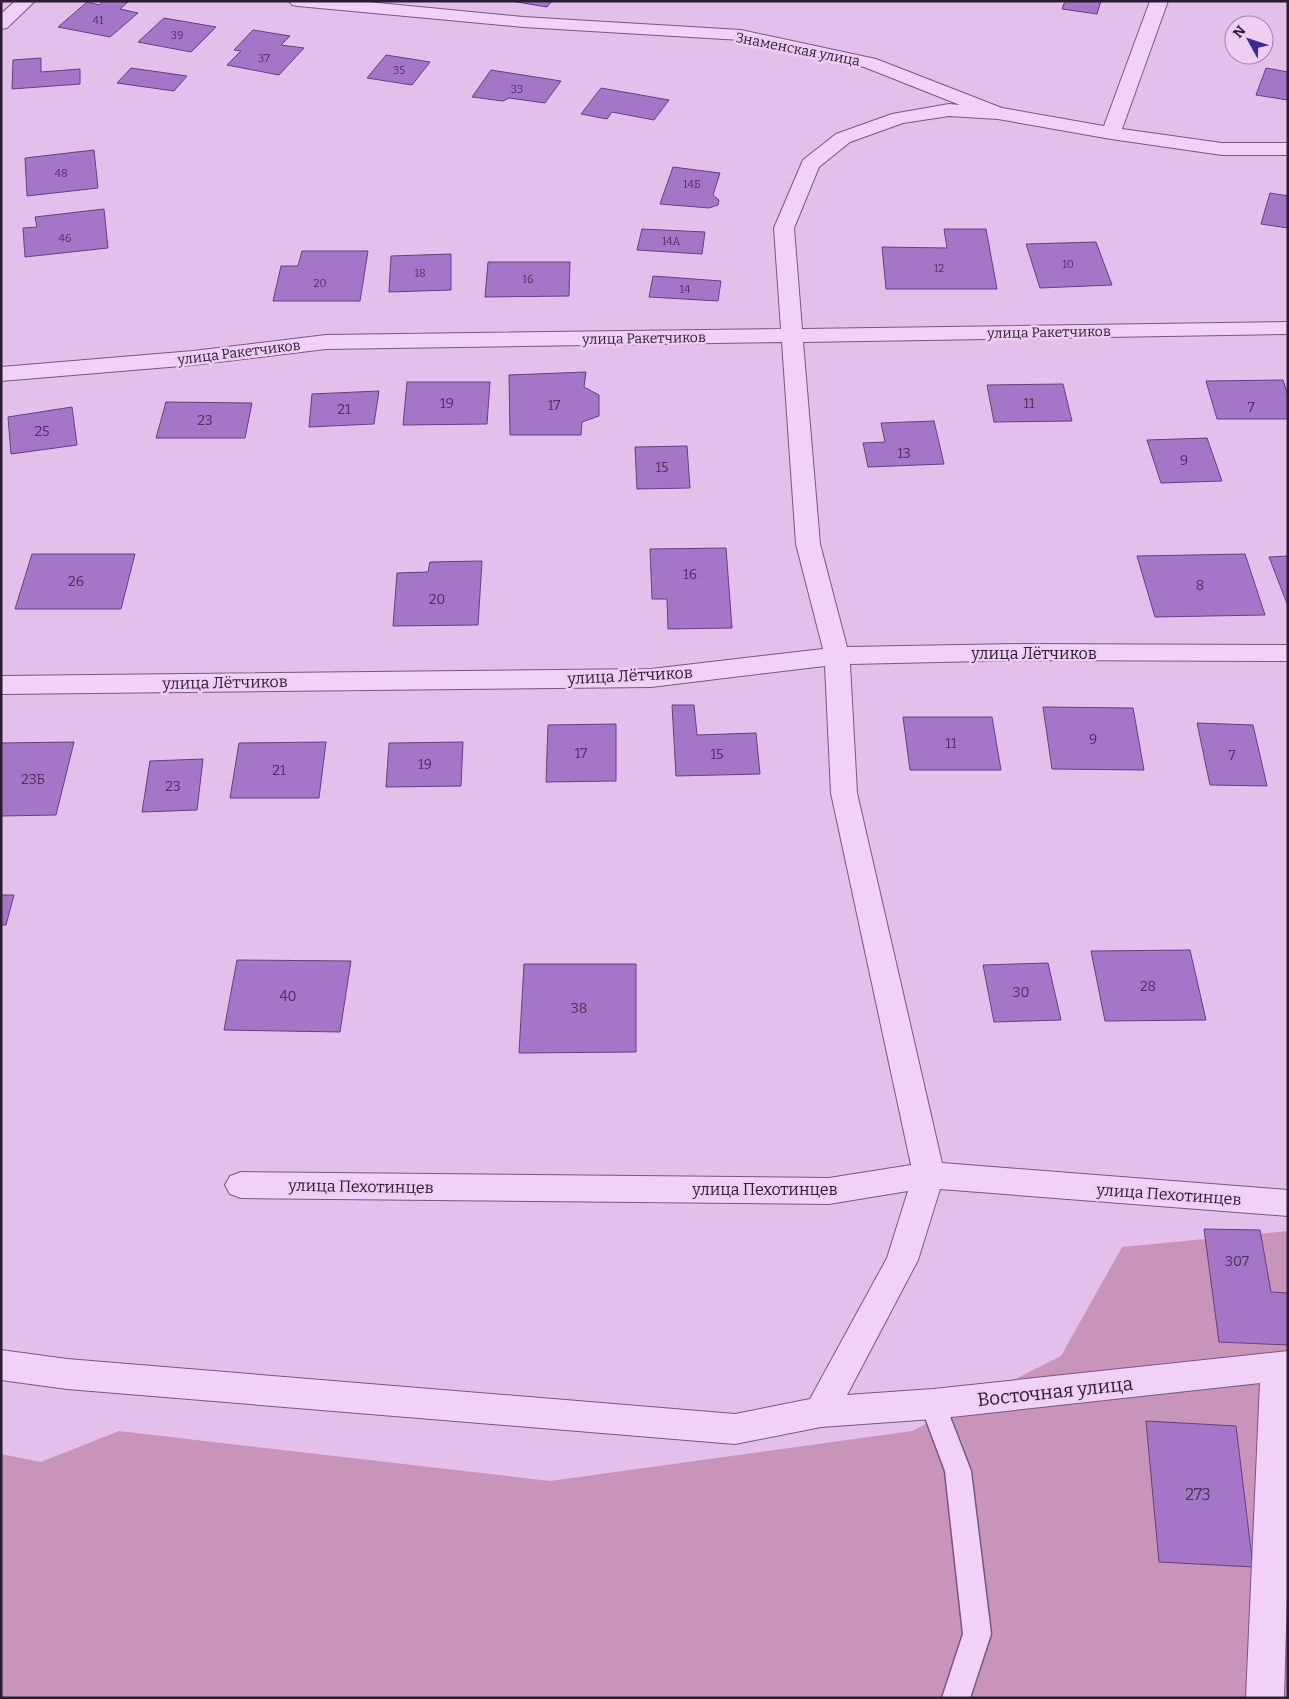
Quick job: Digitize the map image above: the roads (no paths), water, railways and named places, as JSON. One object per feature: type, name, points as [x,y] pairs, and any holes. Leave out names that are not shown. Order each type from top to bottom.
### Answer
[{"type":"street","points":[[1,24],[26,1]]},
{"type":"street","name":"Знаменская улица","points":[[298,1],[523,22],[741,35],[870,63],[998,113],[1111,133],[1222,149],[1288,149]]},
{"type":"street","points":[[1111,133],[1159,1]]},
{"type":"street","points":[[821,1412],[902,1260],[929,1175],[844,794],[837,656],[808,544],[784,228],[810,164],[843,138],[899,118],[949,110],[998,113]]},
{"type":"street","name":"улица Ракетчиков","points":[[1,374],[193,358],[326,342],[1288,328]]},
{"type":"street","name":"улица Лётчиков","points":[[1,685],[651,678],[837,656],[1024,652],[1288,653]]},
{"type":"street","name":"улица Пехотинцев","points":[[241,1185],[829,1191],[929,1175],[1288,1203]]},
{"type":"street","name":"Восточная улица","points":[[1,1365],[67,1374],[735,1429],[821,1412],[933,1404],[1283,1366]]},
{"type":"street","points":[[1265,1698],[1283,1366]]},
{"type":"lane","points":[[933,1404],[958,1471],[977,1634],[956,1698]]}]
